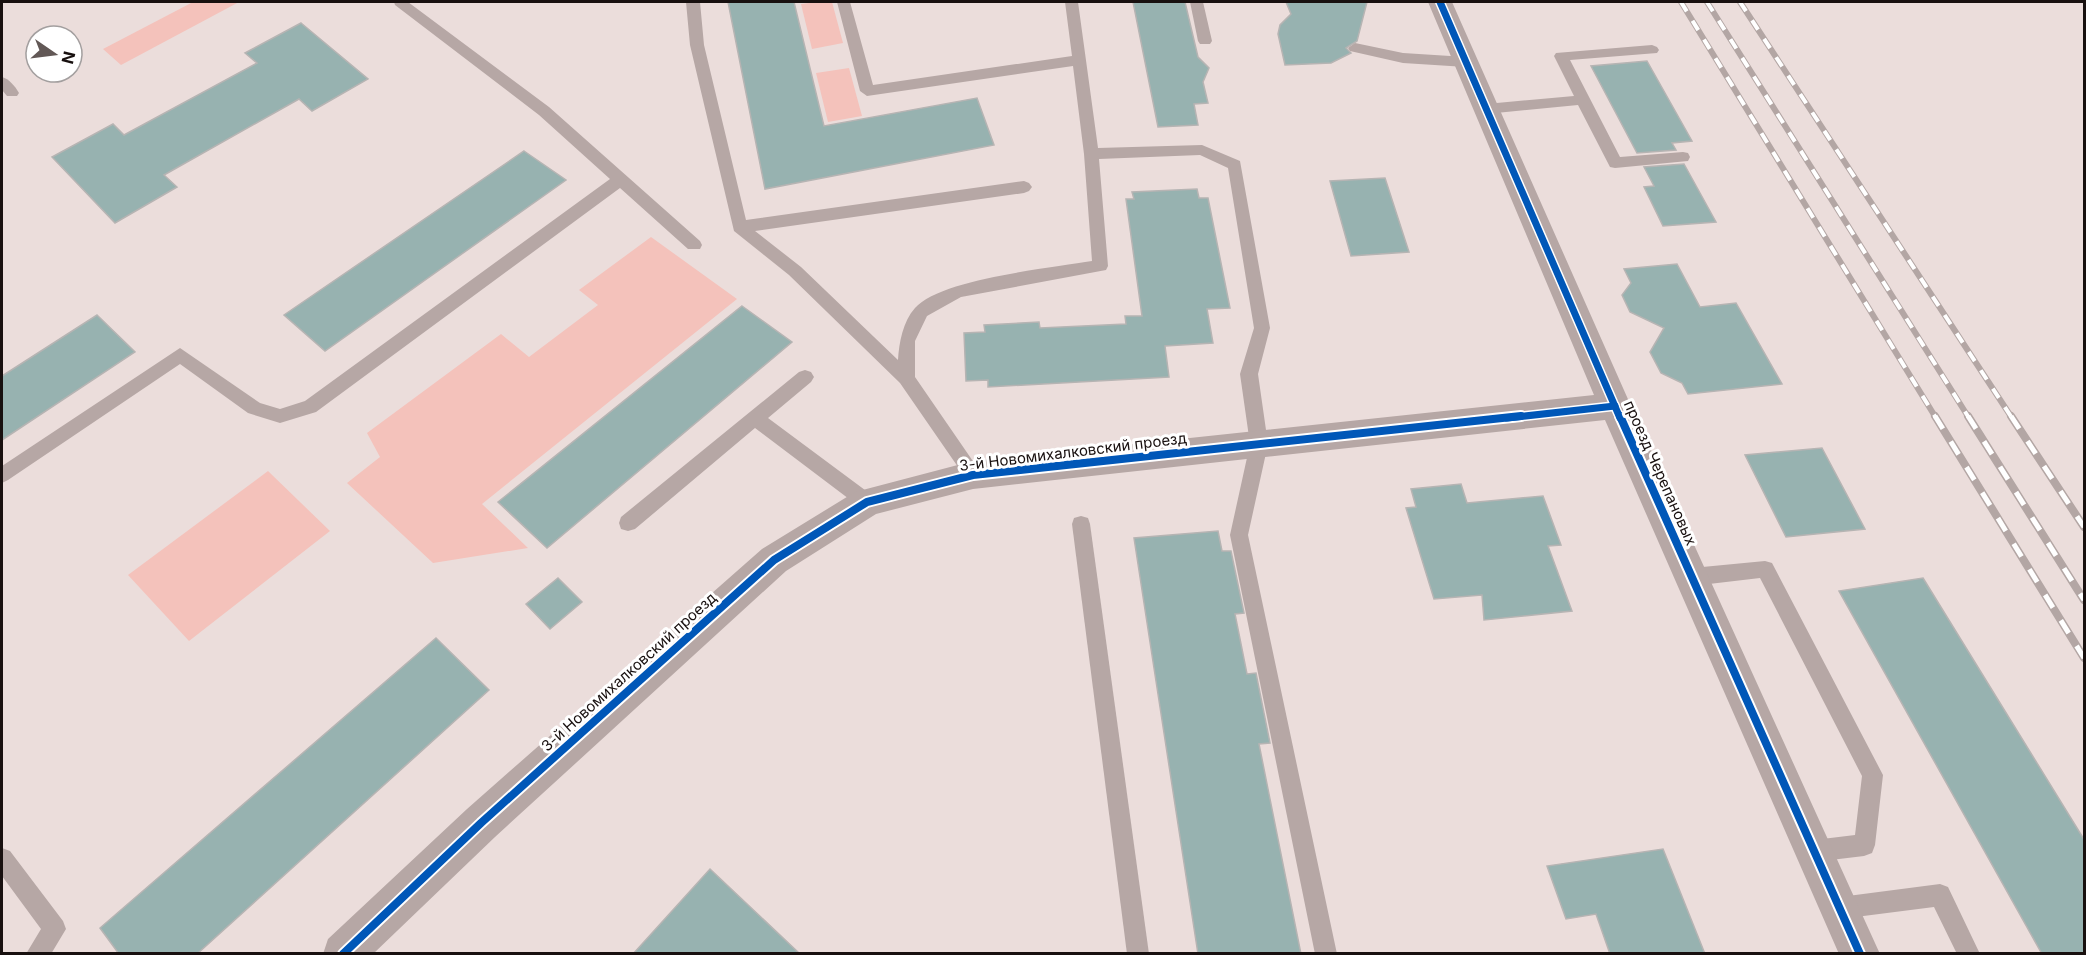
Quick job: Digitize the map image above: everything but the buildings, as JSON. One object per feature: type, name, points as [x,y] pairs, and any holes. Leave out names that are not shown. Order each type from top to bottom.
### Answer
[{"type":"street","name":"проезд Черепановых","points":[[1440,2],[1616,406],[1860,954]]},
{"type":"street","name":"3-й Новомихалковский проезд","points":[[343,954],[481,823],[774,560],[867,502],[973,475],[1616,406]]},
{"type":"lane","points":[[400,2],[544,111],[694,245]]},
{"type":"lane","points":[[693,2],[697,45],[740,227],[795,271],[906,378],[973,475]]},
{"type":"lane","points":[[843,2],[867,91],[1080,60]]},
{"type":"lane","points":[[906,378],[907,341],[921,312],[948,296],[957,291],[1100,266],[1091,154],[1072,2]]},
{"type":"lane","points":[[1196,2],[1205,41]]},
{"type":"lane","points":[[1355,48],[1403,58],[1466,63]]},
{"type":"lane","points":[[1652,50],[1561,56],[1615,163],[1683,157]]},
{"type":"lane","points":[[2,82],[12,93]]},
{"type":"lane","points":[[1486,109],[1583,100]]},
{"type":"lane","points":[[1091,154],[1202,150],[1235,165],[1262,328],[1249,374],[1259,444],[1239,536],[1326,954]]},
{"type":"lane","points":[[2,476],[180,355],[254,408],[280,416],[310,407],[621,179]]},
{"type":"lane","points":[[740,227],[1024,187]]},
{"type":"lane","points":[[628,524],[805,377]]},
{"type":"lane","points":[[755,418],[867,502]]},
{"type":"lane","points":[[1081,524],[1138,954]]},
{"type":"lane","points":[[1692,577],[1766,569],[1873,775],[1864,845],[1814,851]]},
{"type":"lane","points":[[2,859],[55,929],[37,954]]},
{"type":"lane","points":[[1840,908],[1940,895],[1969,954]]},
{"type":"shaded area","points":[[193,2],[239,2],[121,65],[103,49]]},
{"type":"shaded area","points":[[832,2],[843,43],[812,49],[801,4]]},
{"type":"shaded area","points":[[849,68],[862,116],[828,122],[816,73]]},
{"type":"shaded area","points":[[651,237],[737,299],[482,504],[528,548],[433,563],[347,483],[380,457],[367,433],[501,334],[529,357],[598,305],[579,290]]},
{"type":"shaded area","points":[[268,471],[330,531],[189,641],[128,575]]},
{"type":"railway","points":[[1681,2],[1936,418]]},
{"type":"railway","points":[[1707,2],[1969,418]]},
{"type":"railway","points":[[1740,2],[2012,418]]},
{"type":"railway","points":[[1935,416],[2084,658]]},
{"type":"railway","points":[[1968,416],[2084,600]]},
{"type":"railway","points":[[2011,416],[2084,527]]},
{"type":"cycle path","points":[[1440,2],[1615,406],[1860,954]]},
{"type":"cycle path","points":[[343,954],[481,823],[774,560],[867,502],[973,475],[1615,406]]}]
